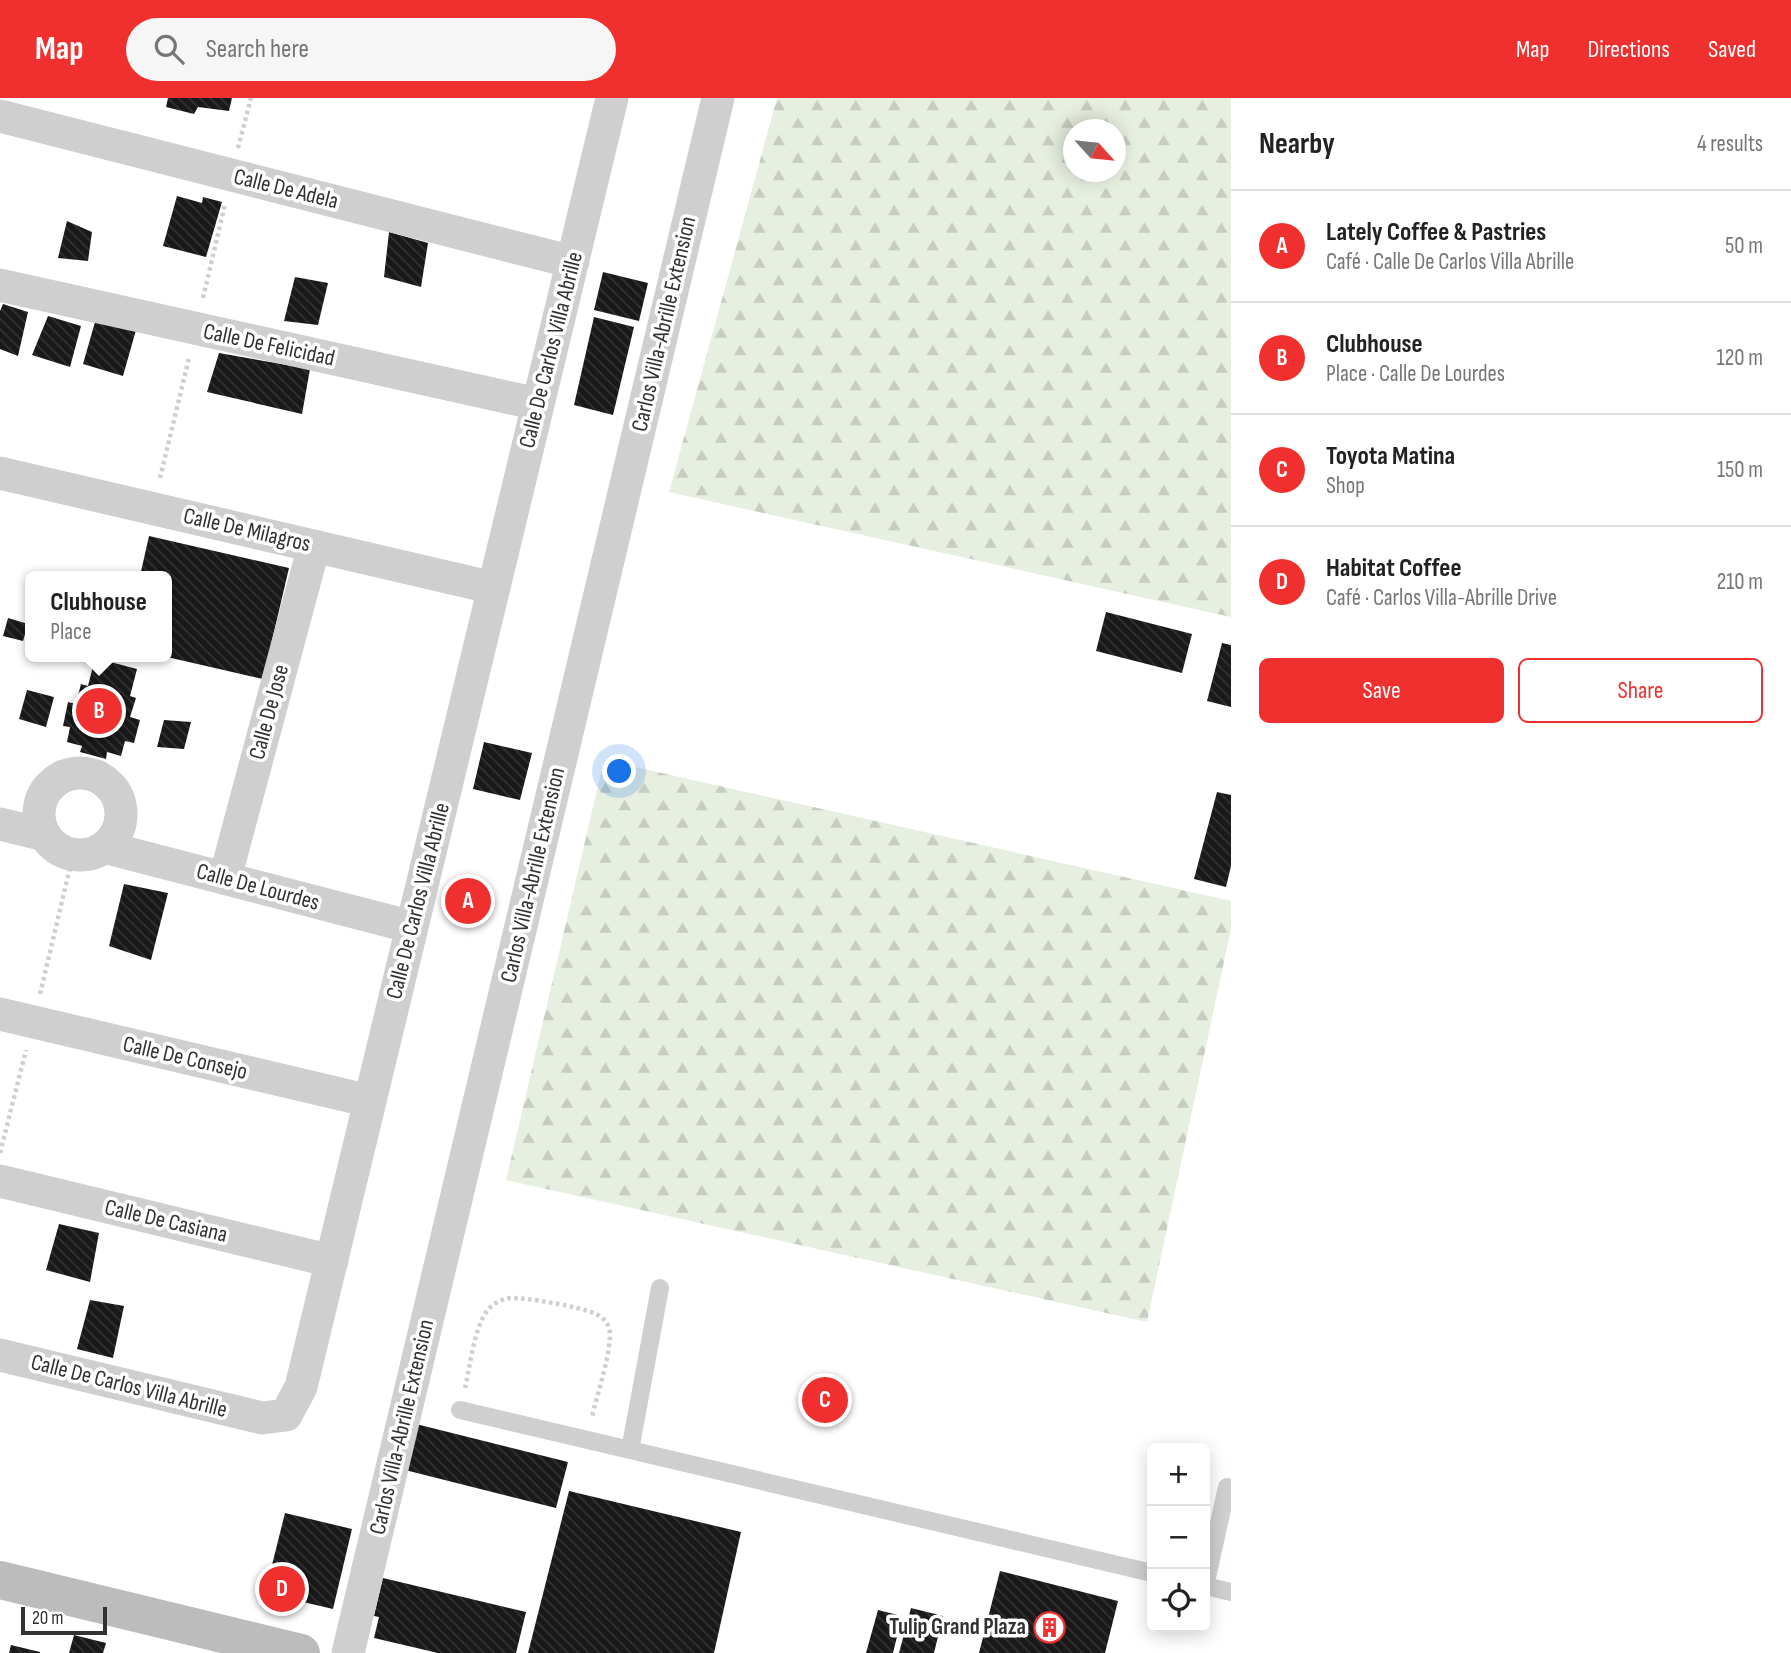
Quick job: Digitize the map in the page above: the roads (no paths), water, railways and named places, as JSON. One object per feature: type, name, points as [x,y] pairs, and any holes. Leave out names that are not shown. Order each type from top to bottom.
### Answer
[{"type":"main road","points":[[0,1580],[301,1653]]},
{"type":"street","name":"Carlos Villa-Abrille Extension","points":[[348,1653],[718,98]]},
{"type":"street","name":"Calle De Carlos Villa Abrille","points":[[0,1355],[262,1418],[286,1415],[301,1387],[573,262],[604,100]]},
{"type":"street","name":"Calle De Adela","points":[[0,116],[573,262]]},
{"type":"street","name":"Calle De Felicidad","points":[[0,285],[538,404]]},
{"type":"street","name":"Calle De Milagros","points":[[0,473],[494,588]]},
{"type":"street","name":"Calle De Jose","points":[[225,878],[313,546]]},
{"type":"street","points":[[82,772],[105,781],[114,790],[121,814],[119,827],[104,847],[89,854],[73,855],[52,845],[45,835],[39,824],[38,811],[48,788],[57,779],[82,772]]},
{"type":"street","points":[[0,824],[45,835]]},
{"type":"street","name":"Calle De Lourdes","points":[[104,847],[412,927]]},
{"type":"street","name":"Calle De Consejo","points":[[0,1014],[370,1101]]},
{"type":"street","name":"Calle De Casiana","points":[[0,1181],[332,1261]]},
{"type":"lane","points":[[630,1450],[660,1288]]},
{"type":"lane","points":[[460,1410],[1147,1572]]},
{"type":"lane","points":[[1209,1569],[1227,1487]]},
{"type":"lane","points":[[1210,1587],[1231,1592]]},
{"type":"place","name":"Clubhouse","points":[[99,711]]},
{"type":"place","name":"Lately Coffee & Pastries","points":[[468,901]]},
{"type":"place","name":"Toyota Matina","points":[[825,1400]]},
{"type":"place","name":"Habitat Coffee","points":[[282,1589]]},
{"type":"place","name":"Tulip Grand Plaza","points":[[1049,1627]]}]
